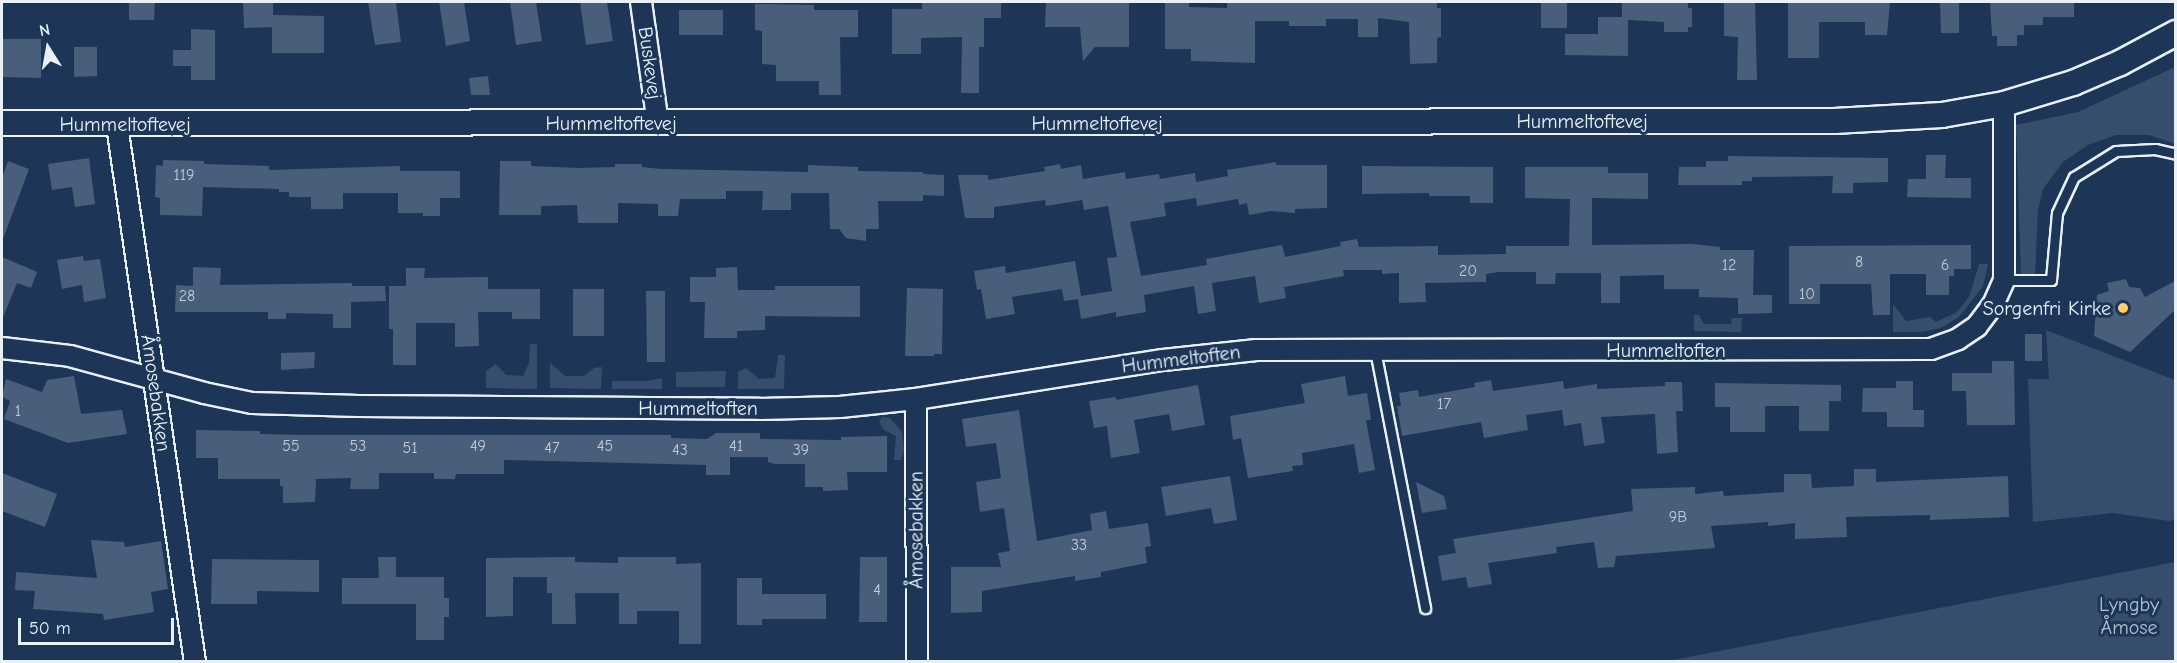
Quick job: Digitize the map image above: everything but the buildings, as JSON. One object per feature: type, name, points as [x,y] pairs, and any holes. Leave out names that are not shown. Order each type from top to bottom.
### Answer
[{"type":"street","name":"Buskevej","points":[[641,2],[658,124]]},
{"type":"street","name":"Hummeltoftevej","points":[[2,123],[117,125],[1834,121],[1942,114],[2004,104],[2073,83],[2120,63],[2175,33]]},
{"type":"street","name":"Hummeltoften","points":[[2,348],[70,356],[154,380],[252,402],[358,406],[760,409],[840,407],[916,399],[1163,360],[1233,353],[1375,350],[1931,349],[1958,339],[1977,326],[1993,305],[2004,280],[2004,104]]},
{"type":"street","name":"Åmosebakken","points":[[117,125],[195,662]]},
{"type":"street","name":"Åmosebakken","points":[[916,399],[916,662]]},
{"type":"lane","points":[[2004,280],[2051,280],[2056,213],[2074,177],[2116,151],[2155,149],[2175,154]]},
{"type":"lane","points":[[1375,350],[1425,608]]},
{"type":"green space","points":[[2175,67],[2175,144],[2149,135],[2116,135],[2088,145],[2063,162],[2043,189],[2038,210],[2035,276],[2021,276],[2016,125],[2078,112]]},
{"type":"green space","points":[[1979,264],[1988,264],[1983,286],[1959,317],[1941,328],[1922,332],[1893,332],[1893,304],[1906,321],[1930,317],[1936,322],[1957,312],[1969,297]]},
{"type":"green space","points":[[1694,315],[1699,315],[1704,324],[1731,324],[1732,318],[1742,318],[1741,332],[1694,331]]},
{"type":"green space","points":[[2046,330],[2175,380],[2175,519],[2169,521],[2113,513],[2033,522],[2028,379],[2049,379]]},
{"type":"green space","points":[[530,344],[537,344],[537,389],[486,388],[486,371],[496,364],[506,375],[523,376],[529,363]]},
{"type":"green space","points":[[778,355],[785,355],[784,389],[738,389],[738,372],[746,368],[759,379],[775,378]]},
{"type":"green space","points":[[550,363],[565,376],[584,376],[594,368],[602,367],[601,389],[550,388]]},
{"type":"green space","points":[[726,371],[725,387],[676,387],[676,372]]},
{"type":"green space","points":[[662,378],[662,389],[612,389],[612,381],[648,381]]},
{"type":"green space","points":[[882,417],[890,418],[902,432],[904,451],[901,460],[894,460],[896,436],[884,430],[879,422]]},
{"type":"green space","name":"Lyngby Åmose","points":[[2175,562],[2175,661],[1668,661]]},
{"type":"place","name":"Sorgenfri Kirke","points":[[2123,308]]}]
